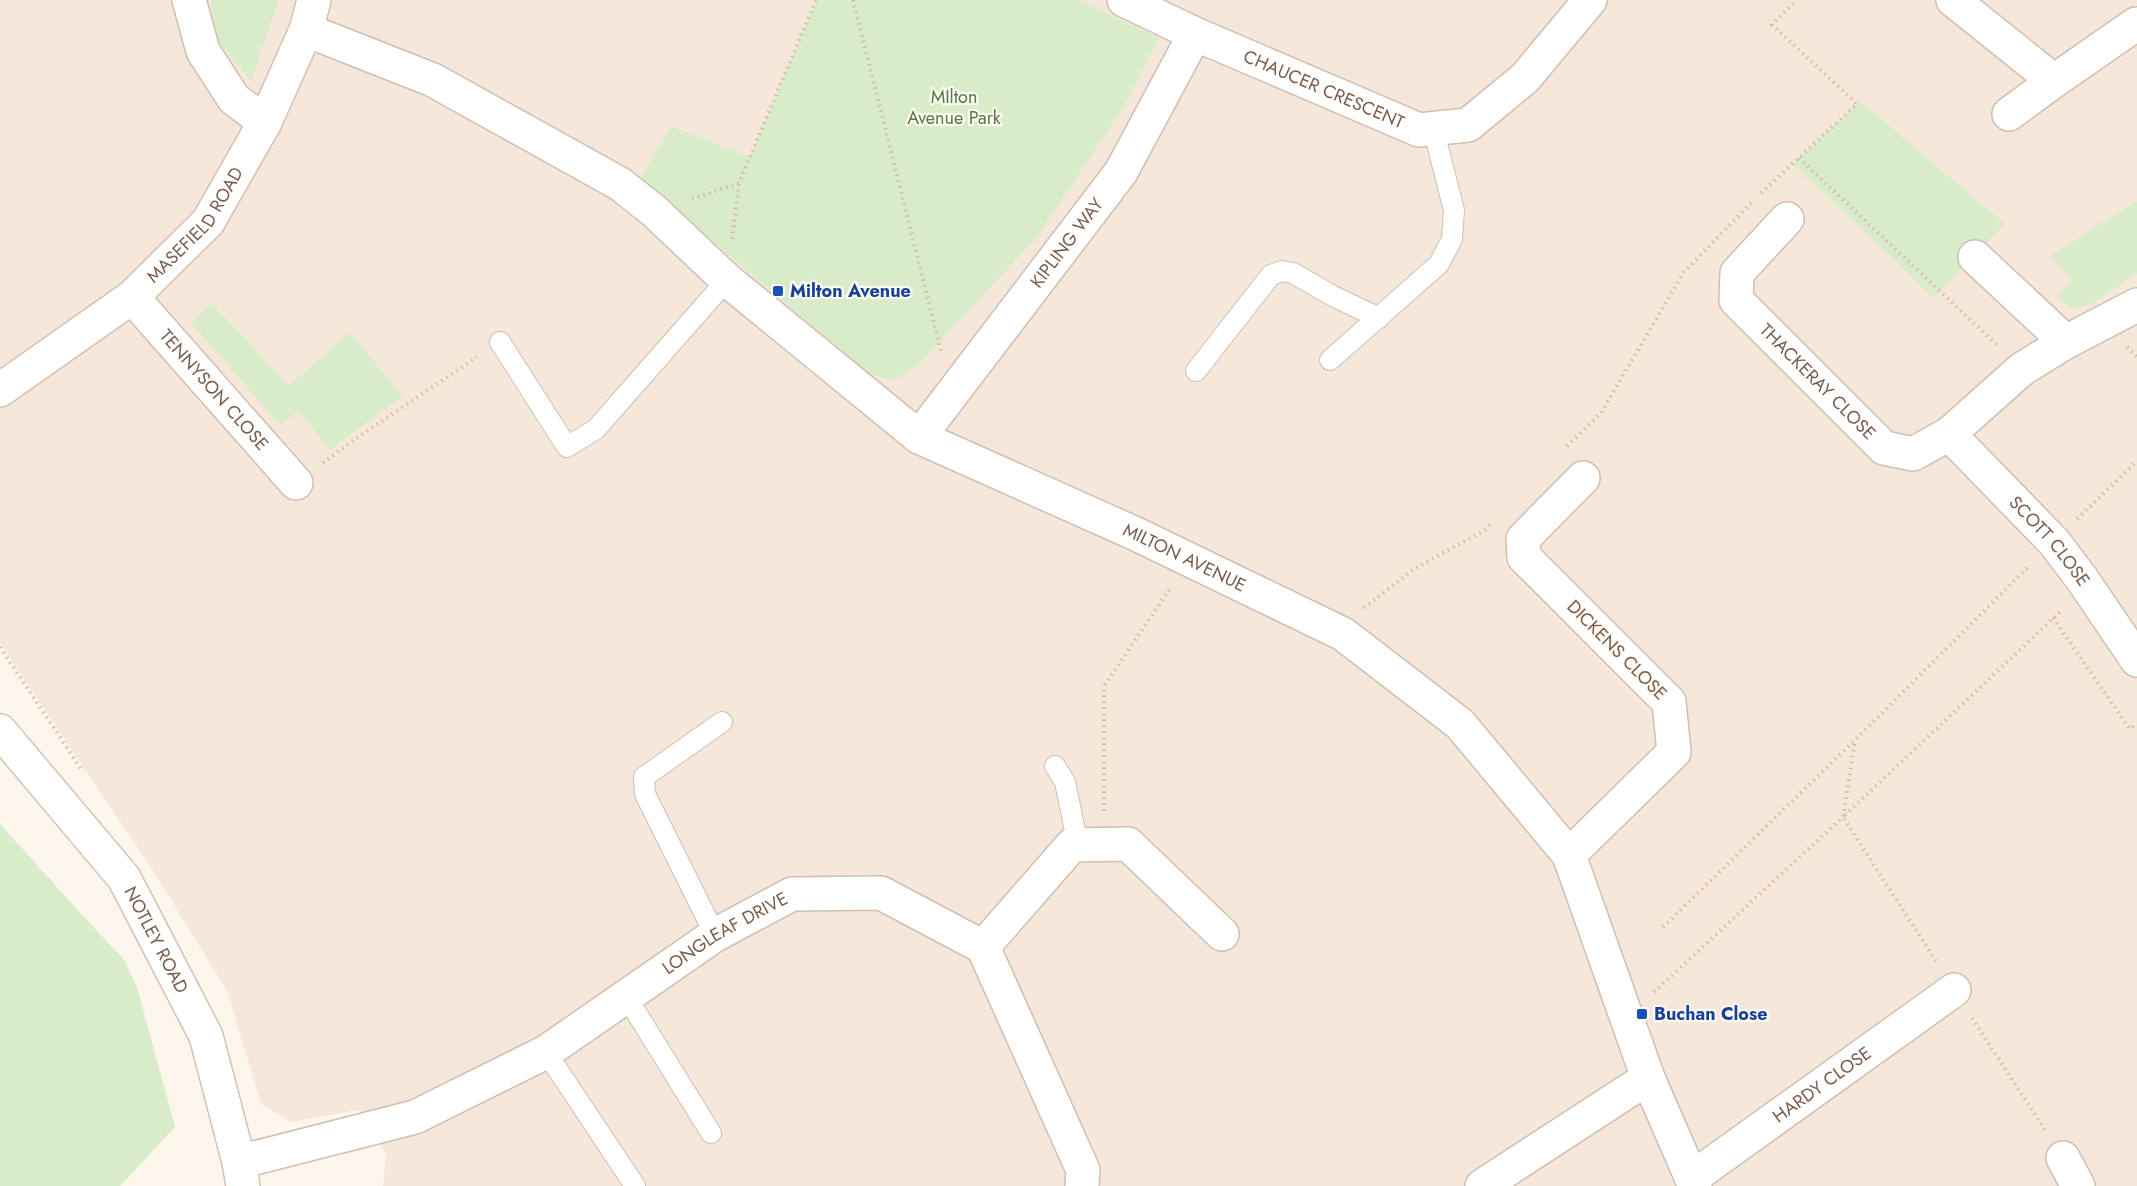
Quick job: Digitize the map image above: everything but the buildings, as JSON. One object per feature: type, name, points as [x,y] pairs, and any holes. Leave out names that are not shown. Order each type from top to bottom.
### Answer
[{"type":"street","points":[[189,0],[202,51],[234,99],[266,122]]},
{"type":"street","name":"CHAUCER CRESCENT","points":[[1124,0],[1195,34],[1419,130],[1468,125],[1525,78],[1590,0]]},
{"type":"street","points":[[1953,0],[2054,81]]},
{"type":"street","name":"MASEFIELD ROAD","points":[[0,390],[132,297],[208,222],[266,122],[310,15]]},
{"type":"street","name":"MILTON AVENUE","points":[[310,15],[433,80],[620,184],[654,211],[727,280],[919,438],[1136,534],[1344,634],[1460,724],[1569,855]]},
{"type":"street","points":[[2009,114],[2136,24]]},
{"type":"street","name":"KIPLING WAY","points":[[919,438],[1121,172],[1195,34]]},
{"type":"street","name":"THACKERAY CLOSE","points":[[1787,219],[1737,273],[1736,300],[1884,448],[1913,454],[1949,434],[2022,369],[2137,305]]},
{"type":"street","points":[[1975,257],[2067,342]]},
{"type":"street","name":"TENNYSON CLOSE","points":[[132,297],[296,483]]},
{"type":"street","name":"SCOTT CLOSE","points":[[1949,434],[2054,542],[2137,660]]},
{"type":"street","name":"DICKENS CLOSE","points":[[1569,855],[1674,752],[1670,702],[1524,556],[1523,539],[1583,478]]},
{"type":"street","name":"NOTLEY ROAD","points":[[0,731],[124,878],[206,1036],[241,1174]]},
{"type":"street","points":[[1082,1186],[1083,1170],[983,947],[1072,845],[1128,844],[1174,906],[1222,934]]},
{"type":"street","points":[[1569,855],[1648,1077],[1693,1182]]},
{"type":"street","name":"LONGLEAF DRIVE","points":[[241,1174],[415,1117],[546,1052],[715,935],[792,894],[881,893],[983,947]]},
{"type":"street","name":"HARDY CLOSE","points":[[1693,1182],[1954,990]]},
{"type":"street","points":[[1482,1186],[1648,1077]]},
{"type":"lane","points":[[1330,360],[1439,264],[1452,239],[1454,210],[1433,128]]},
{"type":"lane","points":[[1196,371],[1271,275],[1282,270],[1293,273],[1333,296],[1379,318]]},
{"type":"lane","points":[[500,342],[567,447],[596,429],[727,280]]},
{"type":"lane","points":[[715,935],[645,794],[644,777],[722,722]]},
{"type":"lane","points":[[1055,766],[1065,782],[1091,845]]},
{"type":"lane","points":[[626,996],[711,1133]]},
{"type":"lane","points":[[546,1052],[634,1186]]},
{"type":"path","points":[[727,280],[739,183],[816,0]]},
{"type":"path","points":[[853,0],[952,394]]},
{"type":"path","points":[[1559,454],[1601,413],[1684,272],[1857,104],[1772,25],[1797,0]]},
{"type":"path","points":[[1799,158],[2022,369]]},
{"type":"path","points":[[654,211],[739,183]]},
{"type":"path","points":[[296,483],[351,442],[500,342]]},
{"type":"path","points":[[1663,927],[1856,740],[2137,461]]},
{"type":"path","points":[[1344,634],[1355,615],[1414,569],[1485,530],[1493,521]]},
{"type":"path","points":[[1091,845],[1104,686],[1190,560]]},
{"type":"path","points":[[1627,1017],[2053,618],[2130,729],[2137,724]]},
{"type":"path","points":[[1856,740],[1843,817],[2071,1172]]},
{"type":"shaded area","points":[[0,0],[816,0],[750,158],[671,127],[640,179],[1126,103],[1158,38],[1079,0],[2137,0],[2137,1186],[383,1186],[386,1154],[359,1110],[290,1122],[261,1104],[227,991],[155,874],[0,643]]},
{"type":"green space","points":[[211,0],[279,0],[251,81],[214,36]]},
{"type":"green space","name":"MIlton Avenue Park","points":[[816,0],[1079,0],[1159,38],[1126,103],[1038,236],[918,365],[892,380],[868,374],[640,179],[671,126],[750,157]]},
{"type":"green space","points":[[1860,101],[2005,224],[1934,298],[1793,164]]},
{"type":"green space","points":[[2137,201],[2137,273],[2093,303],[2072,309],[2057,296],[2072,279],[2050,256]]},
{"type":"green space","points":[[211,303],[289,385],[350,333],[403,396],[330,450],[299,411],[280,425],[191,323]]},
{"type":"green space","points":[[0,824],[124,960],[137,987],[175,1127],[120,1186],[0,1186]]},
{"type":"place","name":"Milton Avenue","points":[[778,291]]},
{"type":"place","name":"Buchan Close","points":[[1642,1014]]}]
